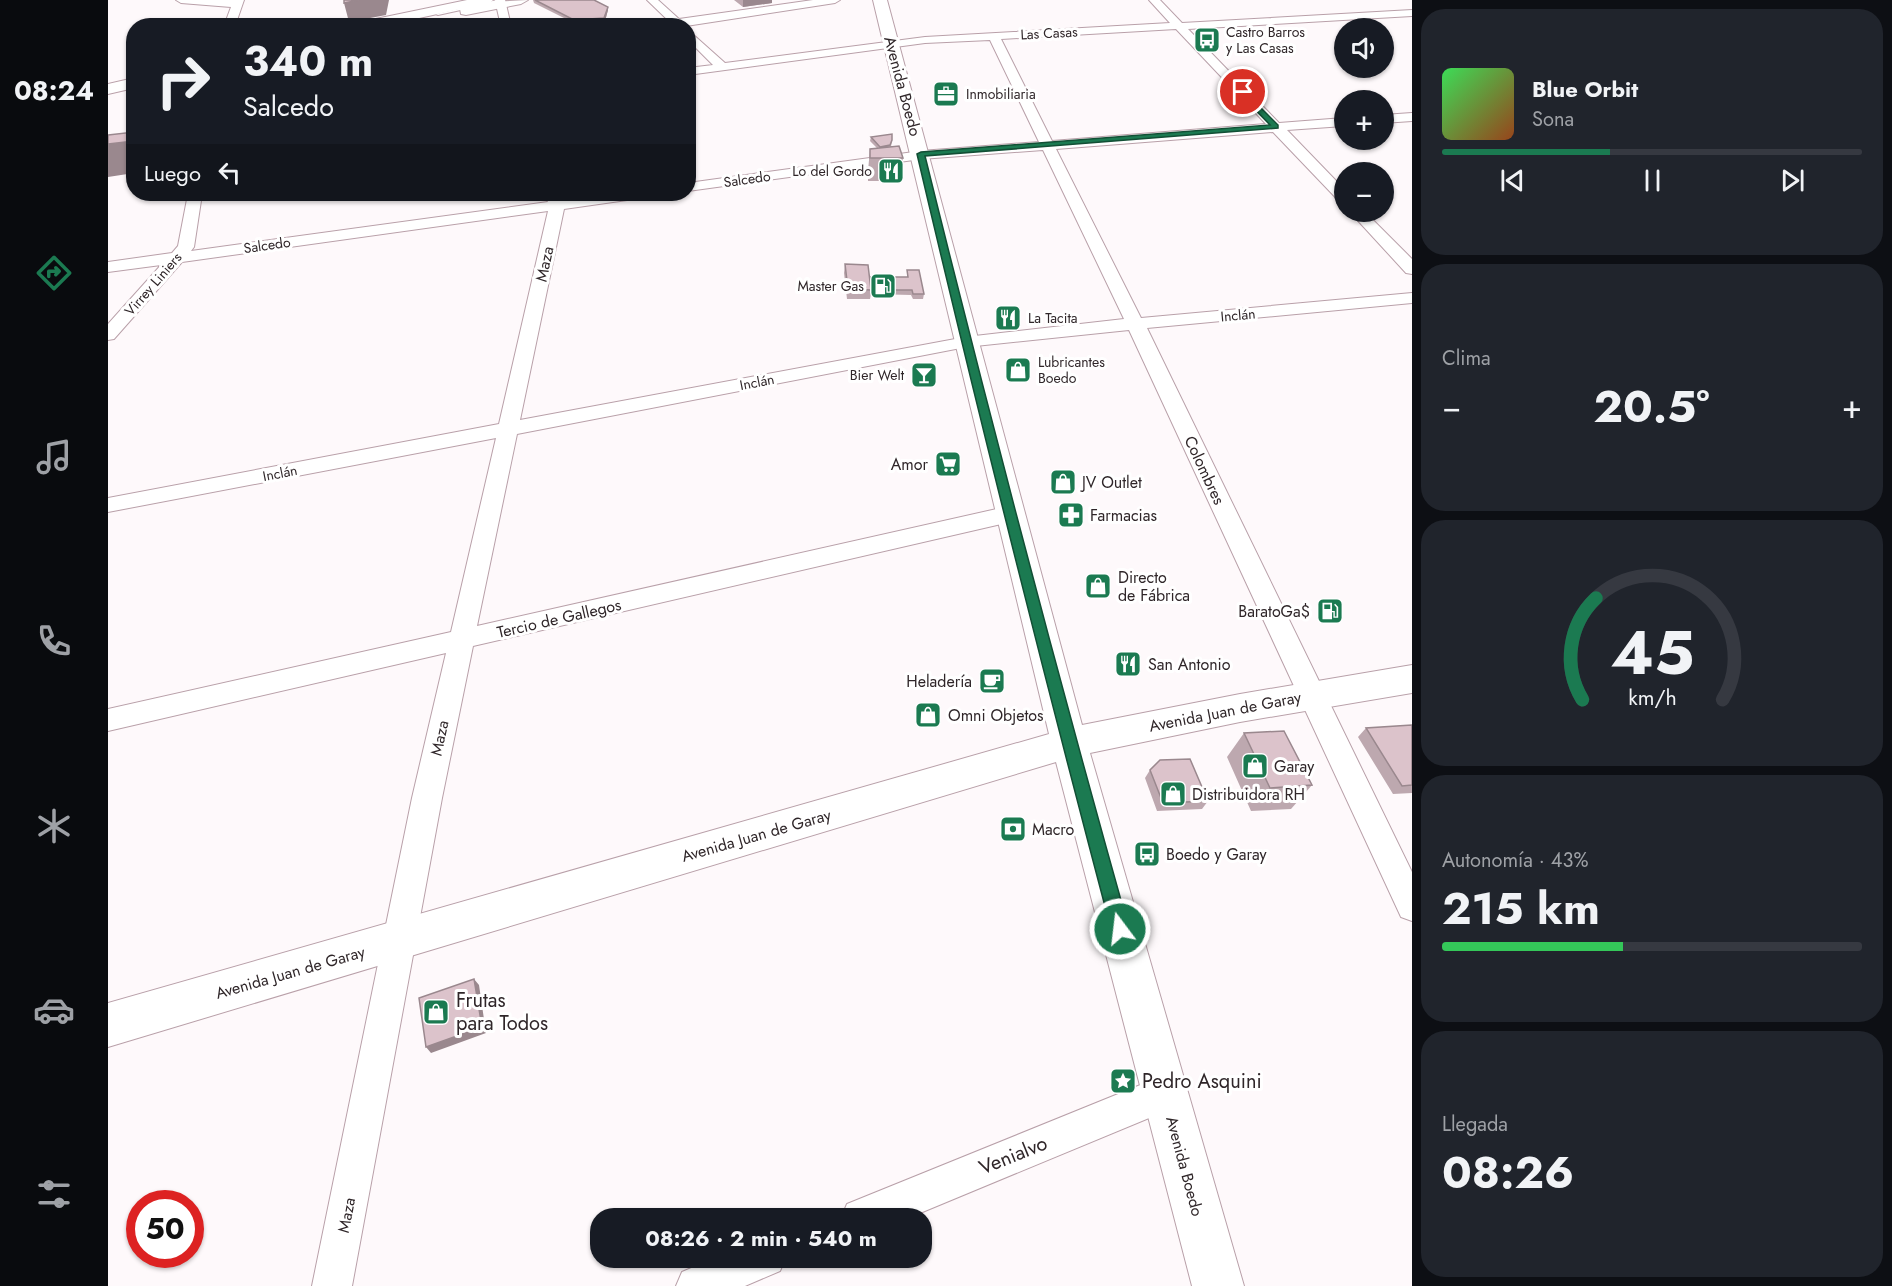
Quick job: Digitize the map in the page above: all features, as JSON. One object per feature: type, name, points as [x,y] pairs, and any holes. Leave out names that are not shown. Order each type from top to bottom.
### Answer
[{"type":"main road","points":[[405,18],[498,1],[521,0]]},
{"type":"main road","name":"Avenida Boedo","points":[[880,0],[1069,743],[1218,1286]]},
{"type":"main road","points":[[429,18],[498,1]]},
{"type":"main road","points":[[108,80],[126,76]]},
{"type":"main road","points":[[108,87],[126,83]]},
{"type":"main road","name":"Avenida Juan de Garay","points":[[108,1025],[1069,743],[1143,726],[1312,694],[1412,679]]},
{"type":"street","points":[[182,0],[239,2],[232,18]]},
{"type":"street","points":[[652,0],[672,18]]},
{"type":"street","points":[[696,21],[835,0]]},
{"type":"street","points":[[1154,0],[1334,188]]},
{"type":"street","points":[[498,1],[503,18]]},
{"type":"street","points":[[1385,2],[1409,15]]},
{"type":"street","name":"Las Casas","points":[[696,71],[892,44],[994,36],[1409,15]]},
{"type":"street","name":"Colombres","points":[[994,36],[1136,325],[1412,906]]},
{"type":"street","points":[[696,41],[722,67]]},
{"type":"street","points":[[1394,120],[1409,124]]},
{"type":"street","name":"Salcedo","points":[[696,186],[921,154],[1334,123]]},
{"type":"street","name":"Virrey Liniers","points":[[108,335],[186,247],[194,201]]},
{"type":"street","name":"Salcedo","points":[[108,267],[541,201]]},
{"type":"street","name":"Maza","points":[[332,1286],[427,798],[460,640],[509,429],[554,201]]},
{"type":"street","points":[[1367,222],[1412,268]]},
{"type":"street","name":"Inclán","points":[[108,505],[966,342],[1016,335],[1412,298]]},
{"type":"street","name":"Tercio de Gallegos","points":[[108,720],[1011,514]]},
{"type":"street","name":"Venialvo","points":[[885,1208],[1165,1092]]},
{"type":"street","points":[[696,1286],[739,1268]]},
{"type":"lane","points":[[418,18],[498,1]]},
{"type":"building","points":[[535,0],[594,0],[608,7],[604,18],[570,18]]},
{"type":"building","points":[[126,133],[126,142],[108,144],[108,135]]},
{"type":"building","points":[[892,134],[890,145],[880,147],[871,137]]},
{"type":"building","points":[[899,146],[903,158],[870,158],[870,149]]},
{"type":"building","points":[[845,264],[868,265],[871,290],[848,289]]},
{"type":"building","points":[[907,270],[919,270],[924,294],[913,294],[912,290],[871,290],[870,277],[908,277]]},
{"type":"building","points":[[1412,725],[1412,785],[1402,786],[1366,728]]},
{"type":"building","points":[[1284,731],[1312,785],[1270,788],[1244,733]]},
{"type":"building","name":"Distribuidora RH","points":[[1190,759],[1208,801],[1163,803],[1150,770],[1160,760]]},
{"type":"building","points":[[474,979],[482,1027],[426,1047],[419,998]]},
{"type":"place","name":"Castro Barros y Las Casas","points":[[1207,40]]},
{"type":"place","name":"Inmobiliaria","points":[[946,94]]},
{"type":"place","name":"Lo del Gordo","points":[[891,171]]},
{"type":"place","name":"Master Gas","points":[[883,286]]},
{"type":"place","name":"La Tacita","points":[[1008,318]]},
{"type":"place","name":"Lubricantes Boedo","points":[[1018,370]]},
{"type":"place","name":"Bier Welt","points":[[924,375]]},
{"type":"place","name":"Amor","points":[[948,464]]},
{"type":"place","name":"JV Outlet","points":[[1063,482]]},
{"type":"place","name":"Farmacias","points":[[1071,515]]},
{"type":"place","name":"Directo de Fábrica","points":[[1098,586]]},
{"type":"place","name":"BaratoGa$","points":[[1330,611]]},
{"type":"place","name":"San Antonio","points":[[1128,664]]},
{"type":"place","name":"Heladería","points":[[992,681]]},
{"type":"place","name":"Omni Objetos","points":[[928,715]]},
{"type":"place","name":"Garay","points":[[1255,766]]},
{"type":"place","name":"Distribuidora RH","points":[[1173,794]]},
{"type":"place","name":"Macro","points":[[1013,829]]},
{"type":"place","name":"Boedo y Garay","points":[[1147,854]]},
{"type":"place","name":"Frutas para Todos","points":[[436,1012]]},
{"type":"place","name":"Pedro Asquini","points":[[1123,1081]]},
{"type":"route","points":[[1120,929],[1069,743],[966,342],[921,154],[1276,127],[1243,92]]}]
